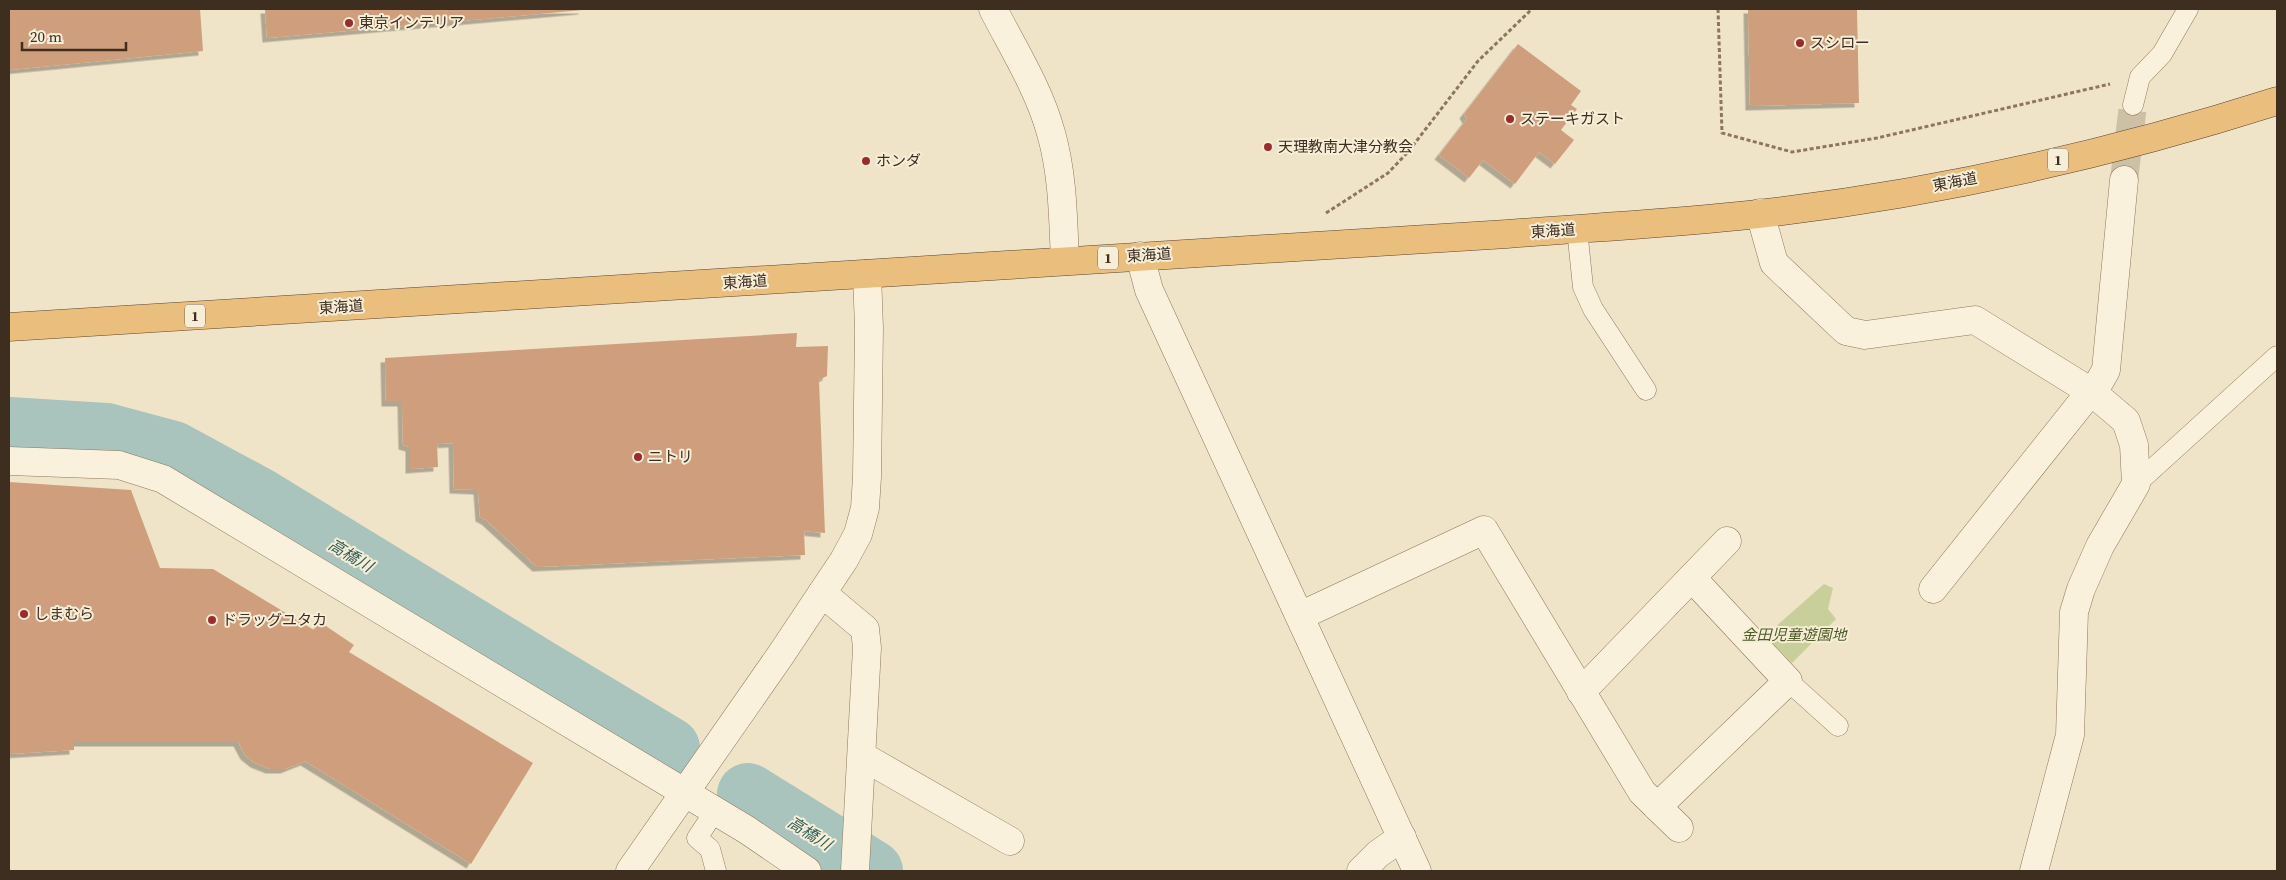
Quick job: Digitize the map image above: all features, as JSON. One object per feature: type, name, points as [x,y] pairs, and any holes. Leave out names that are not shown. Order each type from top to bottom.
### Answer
[{"type":"highway","name":"東海道","points":[[9,327],[1577,229],[1760,214],[1844,202],[2032,166],[2122,145],[2277,101]]},
{"type":"street","points":[[993,9],[1031,82],[1051,131],[1060,172],[1065,261]]},
{"type":"street","points":[[1933,589],[2083,401],[2093,393],[2106,370],[2124,180]]},
{"type":"street","points":[[1760,214],[1774,263],[1846,332],[1865,335],[1975,320],[2093,393],[2126,421],[2134,446],[2136,484],[2100,546],[2080,589],[2076,604],[2074,612],[2070,735],[2034,871]]},
{"type":"street","points":[[1140,256],[1149,290],[1417,871]]},
{"type":"street","points":[[630,871],[822,593],[844,560],[858,534],[865,508],[869,328],[867,274]]},
{"type":"street","points":[[9,461],[119,465],[163,479],[715,811],[807,871]]},
{"type":"street","points":[[1300,616],[1484,530],[1642,792],[1679,828]]},
{"type":"street","points":[[1581,692],[1727,541]]},
{"type":"street","points":[[1657,807],[1788,681],[1692,578]]},
{"type":"street","points":[[822,593],[865,629],[867,648],[855,871]]},
{"type":"street","points":[[862,756],[1010,841]]},
{"type":"street","points":[[1361,871],[1378,854],[1402,837]]},
{"type":"lane","points":[[2133,105],[2140,77],[2162,54],[2188,9]]},
{"type":"lane","points":[[1577,229],[1583,287],[1593,308],[1646,390]]},
{"type":"lane","points":[[2136,484],[2277,356]]},
{"type":"lane","points":[[1788,681],[1838,726]]},
{"type":"lane","points":[[715,811],[697,838],[710,849],[716,871]]},
{"type":"path","points":[[1319,217],[1388,173],[1408,152],[1478,60],[1532,9]]},
{"type":"path","points":[[1718,9],[1722,133],[1792,152],[1877,138],[2140,77]]},
{"type":"green space","name":"金田児童遊園地","points":[[1824,584],[1833,588],[1828,609],[1836,619],[1792,663],[1765,636]]},
{"type":"building","points":[[9,9],[200,9],[203,51],[9,70]]},
{"type":"building","name":"東京インテリア","points":[[265,9],[583,9],[583,10],[267,38]]},
{"type":"building","points":[[1748,9],[1857,9],[1859,103],[1750,106]]},
{"type":"building","points":[[1518,44],[1581,91],[1571,105],[1577,109],[1561,130],[1574,140],[1555,164],[1539,152],[1515,184],[1483,160],[1469,178],[1439,155],[1467,119],[1464,114]]},
{"type":"building","name":"ニトリ","points":[[797,333],[796,347],[828,346],[827,376],[819,380],[825,533],[804,531],[805,555],[537,567],[486,520],[480,517],[478,490],[454,489],[453,443],[437,444],[438,467],[410,469],[410,447],[403,445],[402,402],[386,402],[385,358]]},
{"type":"building","points":[[9,482],[131,490],[160,568],[213,569],[314,630],[320,622],[354,645],[349,652],[533,763],[471,864],[305,761],[285,769],[270,769],[255,763],[245,755],[238,742],[74,742],[74,750],[9,754]]},
{"type":"waterway","name":"高橋川","points":[[9,428],[106,434],[173,452],[258,498],[669,748]]},
{"type":"waterway","name":"高橋川","points":[[748,794],[872,871]]},
{"type":"tunnel","points":[[2124,180],[2133,105]]},
{"type":"place","name":"東京インテリア","points":[[349,23]]},
{"type":"place","name":"スシロー","points":[[1800,43]]},
{"type":"place","name":"ステーキガスト","points":[[1510,119]]},
{"type":"place","name":"天理教南大津分教会","points":[[1268,147]]},
{"type":"place","name":"ホンダ","points":[[866,161]]},
{"type":"place","name":"ニトリ","points":[[638,457]]},
{"type":"place","name":"しまむら","points":[[24,614]]},
{"type":"place","name":"ドラッグユタカ","points":[[212,620]]}]
